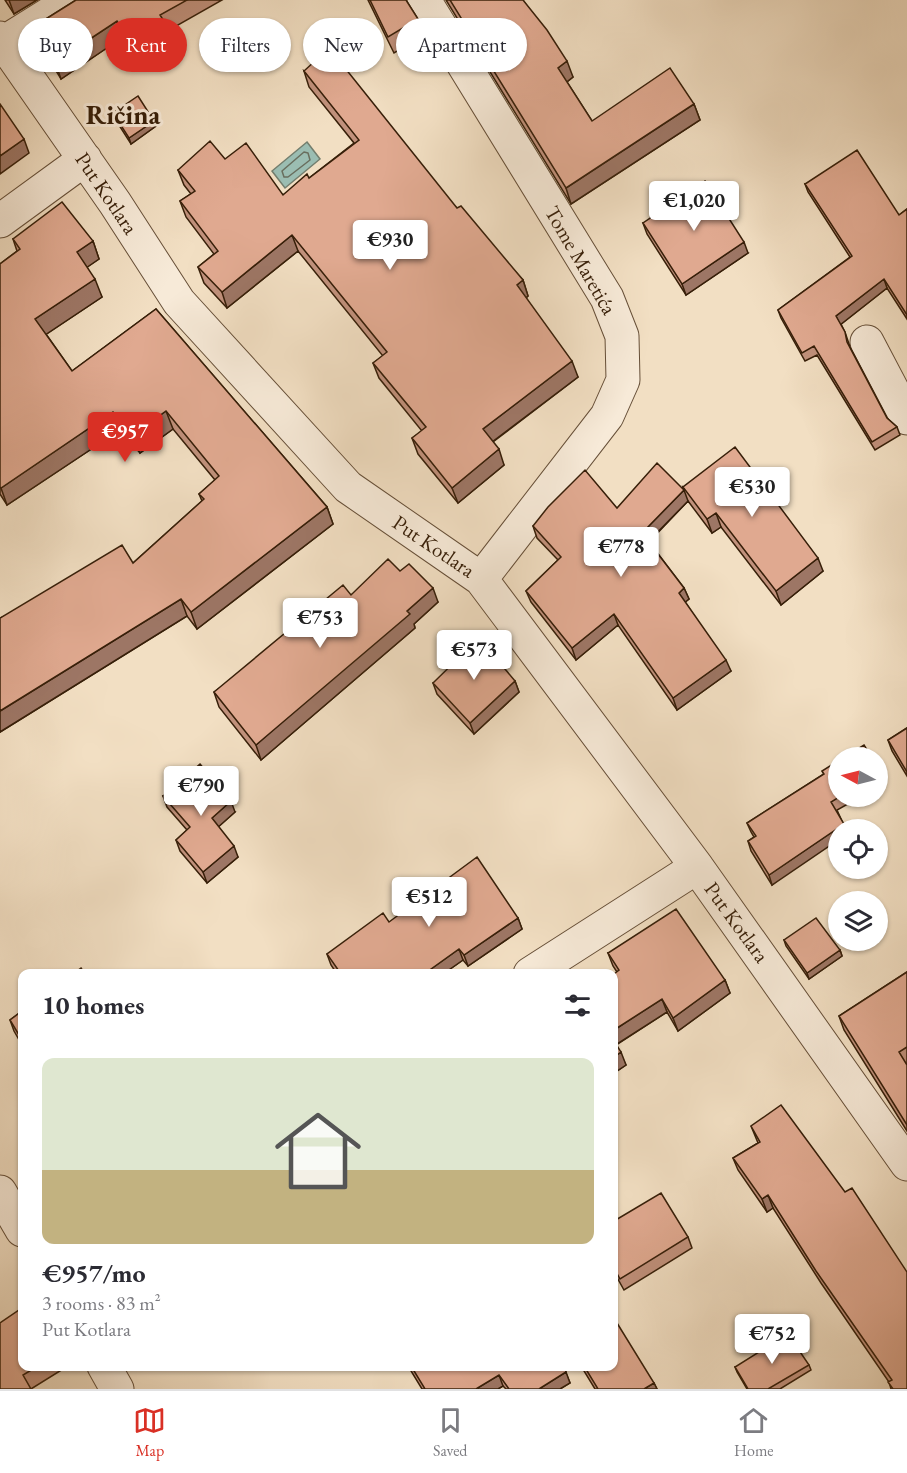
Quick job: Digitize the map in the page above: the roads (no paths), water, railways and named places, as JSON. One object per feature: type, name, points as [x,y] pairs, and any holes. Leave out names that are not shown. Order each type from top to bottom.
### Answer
[{"type":"street","points":[[2,41],[72,0]]},
{"type":"street","name":"Tome Maretića","points":[[424,0],[607,298],[622,336],[623,380],[607,416],[482,579]]},
{"type":"street","name":"Put Kotlara","points":[[2,41],[85,159],[179,302],[348,488],[482,579],[697,867],[907,1164]]},
{"type":"street","points":[[0,221],[85,159]]},
{"type":"street","points":[[867,342],[907,418]]},
{"type":"street","points":[[538,969],[697,867]]},
{"type":"street","points":[[0,1192],[18,1223]]},
{"type":"street","points":[[107,1371],[117,1389]]},
{"type":"water","points":[[307,142],[320,159],[285,188],[272,171]]},
{"type":"district","name":"Ričina","points":[[123,114]]}]
